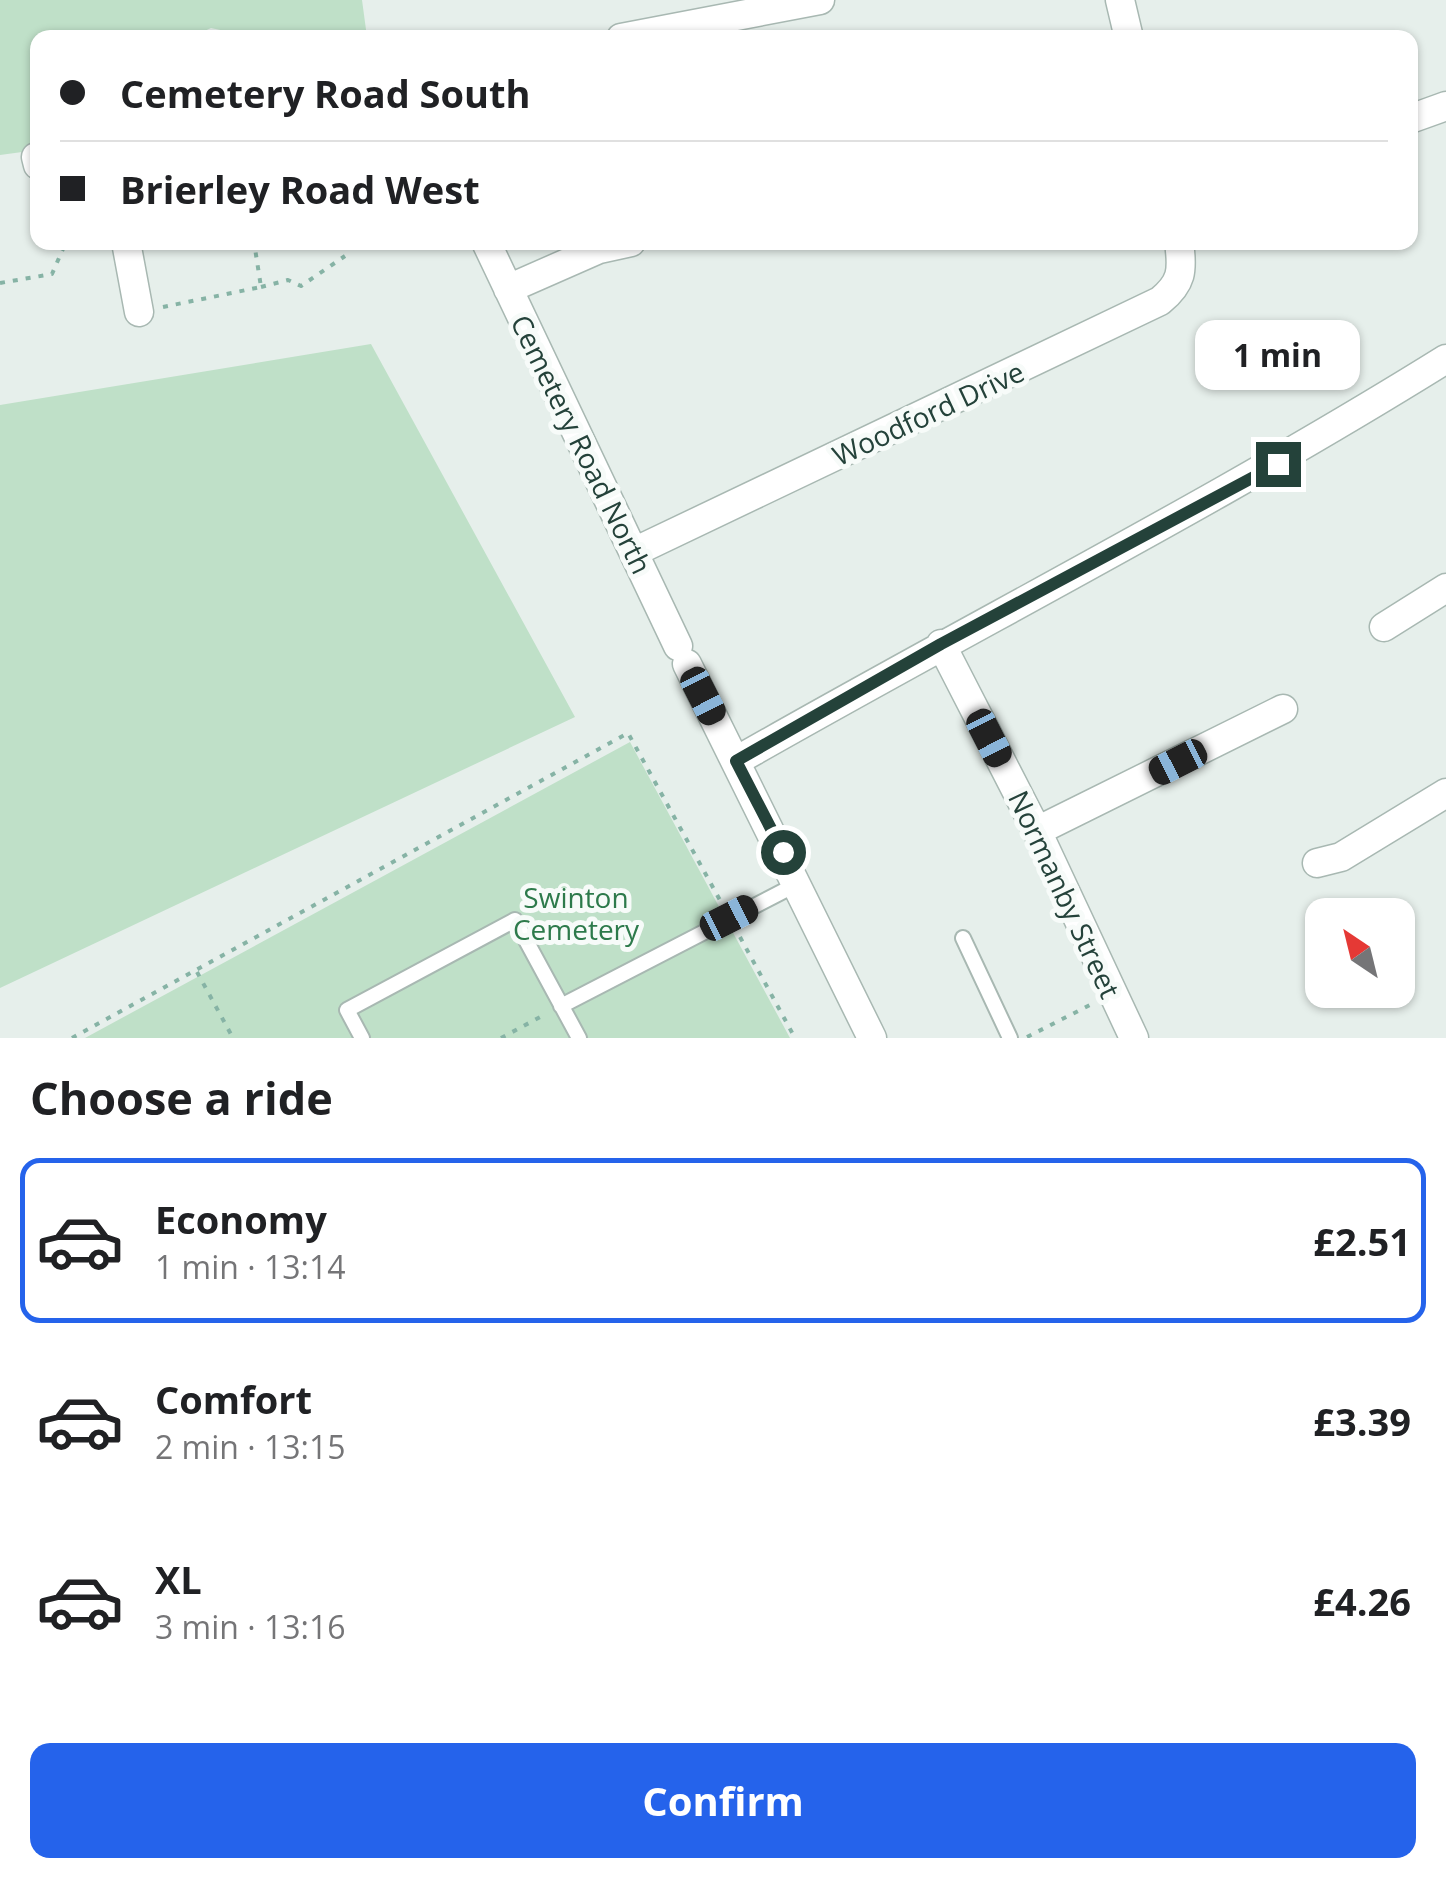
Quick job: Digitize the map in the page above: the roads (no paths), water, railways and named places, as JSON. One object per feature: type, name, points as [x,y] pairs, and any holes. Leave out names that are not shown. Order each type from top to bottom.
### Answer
[{"type":"street","points":[[663,30],[820,0]]},
{"type":"street","points":[[1120,0],[1127,30]]},
{"type":"street","points":[[1418,116],[1446,106]]},
{"type":"street","points":[[128,250],[140,312]]},
{"type":"street","name":"Cemetery Road North","points":[[490,250],[682,655],[872,1038]]},
{"type":"street","points":[[508,289],[597,250]]},
{"type":"street","name":"Woodford Drive","points":[[634,552],[1160,301],[1178,286],[1182,268],[1180,250]]},
{"type":"street","points":[[736,761],[941,644],[1278,464],[1446,360]]},
{"type":"street","points":[[1384,626],[1446,588]]},
{"type":"street","name":"Normanby Street","points":[[941,644],[1037,831],[1134,1038]]},
{"type":"street","points":[[1037,831],[1283,710]]},
{"type":"street","points":[[1317,863],[1342,857],[1446,793]]},
{"type":"lane","points":[[561,1006],[798,883]]},
{"type":"lane","points":[[362,1038],[347,1010],[515,920],[578,1038]]},
{"type":"lane","points":[[962,938],[1010,1038]]},
{"type":"park label","name":"Swinton Cemetery","points":[[576,913]]}]
